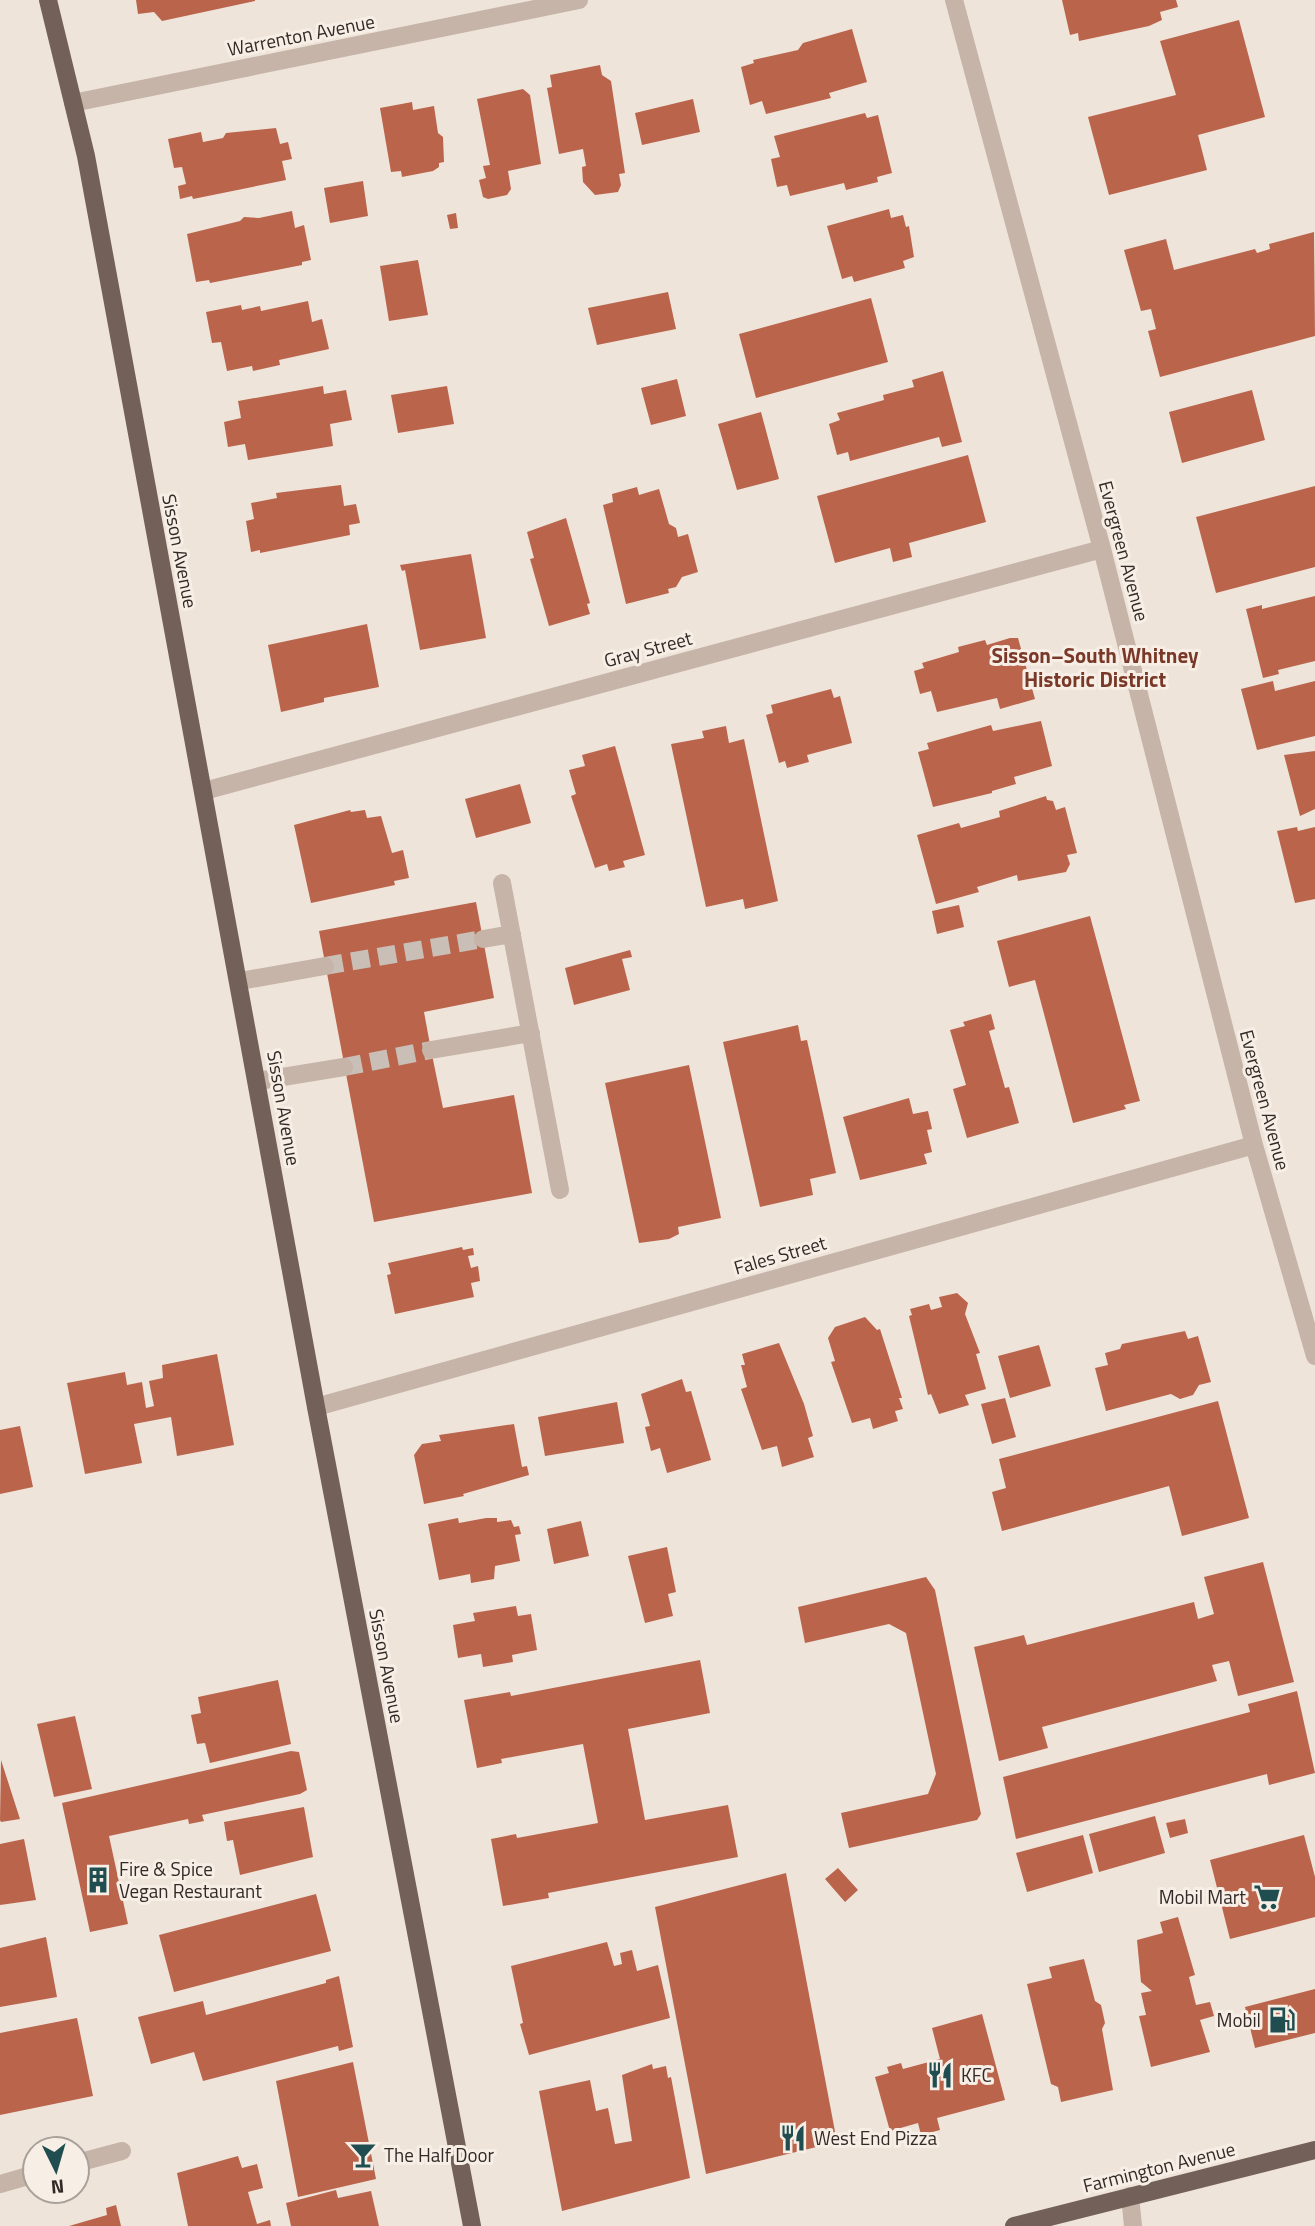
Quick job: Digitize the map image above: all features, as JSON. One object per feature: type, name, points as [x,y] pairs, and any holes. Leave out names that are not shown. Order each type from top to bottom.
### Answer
[{"type":"main road","name":"Sisson Avenue","points":[[48,0],[86,156],[240,981],[316,1407],[472,2226]]},
{"type":"main road","name":"Farmington Avenue","points":[[1014,2226],[1315,2150]]},
{"type":"street","name":"Warrenton Avenue","points":[[73,103],[579,0]]},
{"type":"street","name":"Evergreen Avenue","points":[[954,0],[1102,549],[1254,1145],[1315,1356]]},
{"type":"street","name":"Gray Street","points":[[204,790],[1102,549]]},
{"type":"street","points":[[502,883],[560,1190]]},
{"type":"street","points":[[483,939],[512,934]]},
{"type":"street","points":[[240,981],[325,967]]},
{"type":"street","points":[[432,1050],[531,1033]]},
{"type":"street","points":[[258,1081],[344,1067]]},
{"type":"street","name":"Fales Street","points":[[316,1407],[1254,1145]]},
{"type":"street","points":[[91,2159],[122,2151]]},
{"type":"street","points":[[0,2183],[21,2178]]},
{"type":"street","points":[[1130,2196],[1133,2226]]},
{"type":"building","points":[[136,0],[255,1],[162,21],[154,12],[138,14]]},
{"type":"building","points":[[1062,0],[1176,0],[1178,7],[1160,12],[1162,20],[1149,26],[1079,41],[1078,33],[1070,35]]},
{"type":"building","points":[[1239,20],[1265,117],[1198,135],[1207,170],[1109,195],[1088,117],[1176,95],[1160,41]]},
{"type":"building","points":[[852,29],[867,82],[829,93],[831,98],[766,114],[762,101],[750,105],[741,67],[754,63],[753,60],[798,50],[803,43]]},
{"type":"building","points":[[600,65],[602,75],[611,81],[625,173],[619,174],[621,185],[618,192],[595,195],[583,182],[582,167],[586,166],[583,149],[559,154],[547,88],[552,87],[550,75]]},
{"type":"building","points":[[523,89],[530,95],[541,164],[508,171],[511,189],[507,195],[488,199],[483,197],[479,180],[486,178],[483,166],[490,165],[477,99]]},
{"type":"building","points":[[693,99],[700,132],[642,145],[635,113]]},
{"type":"building","points":[[412,102],[413,110],[434,106],[438,133],[443,137],[444,162],[439,163],[439,167],[433,171],[402,177],[401,171],[391,172],[380,108]]},
{"type":"building","points":[[865,113],[867,118],[878,115],[892,173],[877,177],[878,182],[846,190],[844,183],[790,196],[787,185],[777,187],[771,159],[780,157],[774,136]]},
{"type":"building","points":[[276,128],[280,144],[288,142],[292,159],[282,161],[286,180],[193,199],[192,196],[180,199],[178,186],[186,184],[182,167],[174,168],[168,139],[201,132],[203,142],[223,138],[226,133]]},
{"type":"building","points":[[363,181],[368,216],[330,223],[324,188]]},
{"type":"building","points":[[889,209],[891,218],[903,215],[906,227],[909,226],[914,257],[903,261],[905,268],[854,282],[852,276],[842,279],[827,226]]},
{"type":"building","points":[[292,211],[295,228],[304,225],[311,260],[302,262],[302,265],[210,283],[209,280],[196,282],[187,234],[240,221],[244,217],[259,218]]},
{"type":"building","points":[[456,213],[458,228],[450,229],[447,215]]},
{"type":"building","points":[[1314,232],[1315,336],[1160,377],[1148,331],[1156,329],[1151,309],[1141,311],[1124,250],[1166,239],[1174,270],[1255,249],[1257,253],[1270,249],[1269,244]]},
{"type":"building","points":[[418,260],[428,315],[389,321],[380,266]]},
{"type":"building","points":[[668,292],[676,329],[597,345],[588,308]]},
{"type":"building","points":[[871,298],[888,362],[756,398],[739,334]]},
{"type":"building","points":[[308,301],[312,322],[322,319],[329,349],[279,360],[280,365],[253,371],[252,366],[227,371],[221,342],[212,343],[206,312],[241,305],[242,310],[260,306],[261,311]]},
{"type":"building","points":[[943,371],[962,442],[942,447],[939,437],[850,461],[848,452],[837,455],[829,424],[840,420],[837,413],[884,400],[883,395],[914,387],[912,380]]},
{"type":"building","points":[[677,379],[686,416],[651,425],[641,388]]},
{"type":"building","points":[[323,386],[324,394],[346,390],[352,420],[330,424],[333,446],[248,460],[245,444],[228,447],[224,422],[241,418],[238,401]]},
{"type":"building","points":[[447,386],[454,424],[398,433],[391,395]]},
{"type":"building","points":[[1252,390],[1265,440],[1182,463],[1169,412]]},
{"type":"building","points":[[761,412],[779,479],[737,490],[718,424]]},
{"type":"building","points":[[968,455],[986,522],[909,543],[912,557],[893,562],[890,548],[835,563],[817,496]]},
{"type":"building","points":[[341,485],[344,506],[356,504],[360,523],[349,525],[350,535],[260,553],[260,550],[251,552],[246,521],[254,519],[251,503],[277,498],[276,493]]},
{"type":"building","points":[[1315,486],[1315,567],[1216,593],[1196,517]]},
{"type":"building","points":[[637,487],[639,495],[659,489],[669,524],[676,528],[678,537],[688,534],[698,572],[682,577],[676,587],[668,589],[669,593],[626,604],[603,505],[613,502],[612,494]]},
{"type":"building","points":[[566,518],[590,603],[587,604],[590,614],[549,626],[530,559],[534,558],[527,532]]},
{"type":"building","points":[[471,554],[486,638],[420,650],[405,570],[402,571],[400,565]]},
{"type":"building","points":[[1315,596],[1315,661],[1278,670],[1279,674],[1263,678],[1246,609],[1262,605],[1262,609]]},
{"type":"building","points":[[367,624],[379,687],[324,698],[324,702],[281,712],[268,645]]},
{"type":"building","points":[[1018,638],[1035,699],[1000,709],[997,698],[937,712],[931,691],[920,694],[914,671],[924,668],[922,663],[959,652],[958,647],[985,640],[987,645]]},
{"type":"building","points":[[1273,681],[1275,691],[1315,681],[1315,736],[1257,750],[1241,689]]},
{"type":"building","points":[[831,689],[834,698],[840,696],[852,743],[807,755],[809,762],[787,768],[785,761],[779,763],[766,715],[773,713],[771,705]]},
{"type":"building","points":[[1041,721],[1052,766],[1014,777],[1016,784],[992,793],[933,807],[918,752],[929,749],[927,743],[991,725],[993,731]]},
{"type":"building","points":[[726,726],[729,743],[744,739],[778,901],[745,909],[743,899],[706,907],[671,744],[704,738],[702,731]]},
{"type":"building","points":[[615,746],[645,855],[623,861],[625,867],[609,871],[607,864],[595,868],[571,796],[576,794],[569,770],[585,766],[582,755]]},
{"type":"building","points":[[1315,751],[1315,809],[1300,816],[1284,755]]},
{"type":"building","points":[[520,784],[531,823],[476,838],[465,799]]},
{"type":"building","points":[[1046,796],[1047,800],[1053,801],[1056,810],[1065,807],[1077,853],[1067,855],[1070,864],[1066,872],[1018,881],[1017,875],[977,887],[979,892],[936,904],[917,835],[959,823],[961,828],[1000,817],[999,811]]},
{"type":"building","points":[[350,810],[365,810],[367,818],[381,816],[392,853],[403,850],[409,878],[394,881],[395,885],[311,903],[294,825]]},
{"type":"building","points":[[1297,827],[1298,831],[1315,827],[1315,899],[1295,903],[1277,831]]},
{"type":"building","points":[[476,902],[494,998],[424,1012],[431,1050],[443,1108],[514,1095],[532,1193],[374,1222],[319,931]]},
{"type":"building","points":[[959,905],[964,927],[937,934],[932,911]]},
{"type":"building","points":[[1090,916],[1140,1101],[1124,1105],[1126,1109],[1073,1123],[1035,980],[1009,987],[997,941]]},
{"type":"building","points":[[630,950],[632,957],[622,959],[630,990],[574,1005],[565,968]]},
{"type":"building","points":[[991,1014],[995,1029],[989,1031],[1005,1088],[1009,1087],[1019,1123],[967,1138],[953,1089],[966,1085],[950,1030],[965,1026],[963,1022]]},
{"type":"building","points":[[798,1025],[801,1041],[807,1040],[836,1173],[810,1179],[813,1195],[760,1207],[723,1042]]},
{"type":"building","points":[[689,1065],[721,1218],[678,1227],[679,1234],[669,1239],[639,1243],[605,1083]]},
{"type":"building","points":[[909,1098],[913,1114],[928,1111],[932,1129],[927,1130],[932,1152],[924,1154],[927,1164],[860,1180],[843,1117]]},
{"type":"building","points":[[462,1247],[463,1250],[473,1248],[474,1255],[468,1256],[471,1268],[478,1266],[480,1281],[471,1283],[474,1297],[395,1314],[387,1275],[391,1274],[388,1263]]},
{"type":"building","points":[[957,1293],[968,1303],[965,1314],[980,1353],[976,1354],[986,1389],[965,1395],[969,1405],[939,1414],[931,1394],[928,1395],[909,1316],[912,1315],[910,1309],[929,1304],[931,1310],[942,1307],[939,1297]]},
{"type":"building","points":[[865,1317],[877,1330],[880,1329],[903,1409],[895,1411],[898,1421],[873,1429],[870,1418],[852,1423],[831,1362],[835,1361],[828,1338],[835,1327]]},
{"type":"building","points":[[1185,1331],[1188,1339],[1198,1336],[1211,1382],[1199,1385],[1193,1395],[1180,1399],[1171,1394],[1106,1411],[1095,1368],[1108,1365],[1105,1353],[1120,1349],[1122,1344]]},
{"type":"building","points":[[779,1343],[804,1404],[813,1436],[808,1438],[814,1457],[782,1467],[777,1446],[762,1450],[741,1389],[747,1387],[741,1365],[745,1365],[742,1354]]},
{"type":"building","points":[[1039,1345],[1051,1386],[1010,1398],[998,1356]]},
{"type":"building","points":[[217,1354],[234,1445],[177,1456],[171,1417],[134,1424],[142,1463],[85,1474],[67,1383],[125,1372],[127,1385],[142,1382],[146,1408],[154,1406],[149,1381],[163,1378],[162,1365]]},
{"type":"building","points":[[682,1379],[686,1392],[691,1391],[711,1460],[667,1473],[660,1448],[651,1451],[645,1427],[650,1426],[641,1394]]},
{"type":"building","points":[[1005,1398],[1016,1437],[992,1444],[981,1404]]},
{"type":"building","points":[[1218,1401],[1249,1518],[1182,1536],[1169,1486],[1002,1531],[992,1492],[1006,1488],[999,1459]]},
{"type":"building","points":[[617,1402],[624,1443],[545,1456],[538,1417]]},
{"type":"building","points":[[514,1424],[522,1467],[527,1466],[529,1475],[463,1494],[464,1496],[424,1504],[414,1455],[422,1444],[441,1441],[439,1435]]},
{"type":"building","points":[[20,1426],[33,1487],[0,1494],[0,1430]]},
{"type":"building","points":[[458,1518],[459,1523],[486,1518],[497,1518],[497,1522],[511,1520],[514,1527],[519,1526],[521,1534],[515,1535],[520,1561],[495,1566],[494,1579],[471,1583],[470,1574],[439,1580],[428,1524]]},
{"type":"building","points":[[581,1521],[589,1556],[554,1564],[547,1529]]},
{"type":"building","points":[[667,1547],[676,1592],[668,1594],[673,1616],[645,1623],[628,1556]]},
{"type":"building","points":[[1263,1562],[1294,1682],[1238,1696],[1229,1661],[1212,1665],[1217,1681],[1042,1727],[1048,1748],[999,1761],[974,1647],[1024,1635],[1027,1645],[1194,1602],[1198,1619],[1214,1614],[1204,1577]]},
{"type":"building","points":[[926,1577],[935,1590],[981,1814],[977,1820],[849,1848],[841,1813],[928,1794],[936,1774],[906,1633],[889,1624],[805,1643],[798,1607]]},
{"type":"building","points":[[516,1606],[518,1616],[531,1614],[537,1650],[512,1655],[513,1662],[483,1667],[481,1654],[458,1658],[453,1625],[475,1621],[473,1613]]},
{"type":"building","points":[[700,1660],[710,1713],[628,1729],[645,1820],[728,1805],[738,1857],[548,1893],[549,1898],[503,1906],[491,1839],[516,1834],[517,1838],[598,1823],[583,1744],[501,1759],[502,1763],[477,1768],[464,1700],[510,1692],[511,1696]]},
{"type":"building","points":[[278,1680],[291,1744],[210,1763],[205,1743],[197,1744],[191,1715],[201,1713],[198,1697]]},
{"type":"building","points":[[1297,1691],[1315,1773],[1269,1785],[1267,1774],[1016,1839],[1003,1777],[1250,1712],[1248,1704]]},
{"type":"building","points":[[75,1716],[92,1789],[54,1797],[37,1724]]},
{"type":"building","name":"Fire & Spice Vegan Restaurant","points":[[291,1751],[299,1752],[307,1790],[300,1794],[202,1815],[204,1821],[189,1824],[188,1819],[109,1836],[128,1924],[90,1932],[62,1803]]},
{"type":"building","points":[[1,1760],[20,1819],[1,1822],[0,1820]]},
{"type":"building","points":[[304,1807],[313,1857],[240,1875],[233,1840],[227,1841],[224,1822]]},
{"type":"building","points":[[1155,1816],[1165,1853],[1099,1872],[1089,1834]]},
{"type":"building","points":[[1185,1819],[1188,1833],[1170,1838],[1166,1823]]},
{"type":"building","points":[[1083,1835],[1093,1873],[1027,1892],[1016,1853]]},
{"type":"building","name":"Mobil Mart","points":[[1304,1835],[1315,1877],[1315,1917],[1230,1939],[1210,1860]]},
{"type":"building","points":[[24,1839],[36,1900],[0,1905],[0,1844]]},
{"type":"building","points":[[838,1868],[858,1890],[845,1902],[825,1879]]},
{"type":"building","points":[[786,1873],[837,2142],[706,2174],[655,1907]]},
{"type":"building","points":[[316,1894],[331,1951],[174,1992],[159,1935]]},
{"type":"building","points":[[1178,1917],[1195,1975],[1189,1977],[1196,2005],[1210,2002],[1214,2016],[1200,2020],[1210,2052],[1151,2067],[1139,2016],[1146,2015],[1141,1993],[1152,1991],[1141,1982],[1137,1940],[1163,1933],[1160,1922]]},
{"type":"building","points":[[46,1937],[57,1997],[0,2007],[0,1948]]},
{"type":"building","points":[[607,1942],[614,1966],[622,1964],[620,1953],[632,1950],[637,1971],[658,1965],[670,2018],[529,2055],[520,2024],[523,2023],[511,1966]]},
{"type":"building","points":[[1084,1959],[1095,2001],[1101,2005],[1105,2023],[1102,2029],[1113,2090],[1061,2102],[1058,2087],[1051,2084],[1027,1984],[1052,1978],[1049,1967]]},
{"type":"building","points":[[339,1976],[353,2047],[339,2051],[338,2046],[203,2081],[194,2052],[151,2064],[138,2017],[203,2001],[206,2015],[326,1983],[326,1980]]},
{"type":"building","name":"Mobil","points":[[1315,1989],[1315,2033],[1255,2048],[1245,2007]]},
{"type":"building","name":"KFC","points":[[982,2014],[1005,2100],[937,2118],[940,2130],[921,2135],[918,2123],[890,2131],[875,2077],[889,2073],[887,2067],[901,2063],[903,2069],[940,2059],[932,2028]]},
{"type":"building","points":[[77,2018],[93,2096],[0,2115],[0,2033]]},
{"type":"building","points":[[353,2062],[376,2179],[298,2197],[276,2081]]},
{"type":"building","points":[[652,2064],[653,2069],[666,2066],[668,2078],[671,2077],[690,2178],[562,2211],[539,2091],[590,2080],[596,2111],[608,2108],[615,2144],[632,2141],[622,2075]]},
{"type":"building","points":[[238,2156],[242,2168],[257,2164],[263,2188],[248,2192],[257,2224],[270,2220],[271,2226],[188,2226],[177,2173]]},
{"type":"building","points":[[336,2190],[338,2198],[371,2191],[379,2226],[291,2226],[286,2203]]},
{"type":"building","points":[[116,2205],[121,2226],[69,2226],[107,2215],[106,2208]]},
{"type":"tunnel","points":[[325,966],[483,939]]},
{"type":"tunnel","points":[[344,1067],[431,1050]]},
{"type":"place","name":"Fire & Spice Vegan Restaurant","points":[[98,1880]]},
{"type":"place","name":"Mobil Mart","points":[[1267,1897]]},
{"type":"place","name":"Mobil","points":[[1282,2020]]},
{"type":"place","name":"KFC","points":[[940,2075]]},
{"type":"place","name":"West End Pizza","points":[[793,2138]]},
{"type":"place","name":"The Half Door","points":[[363,2155]]},
{"type":"district","name":"Sisson–South Whitney Historic District","points":[[1095,668]]}]
